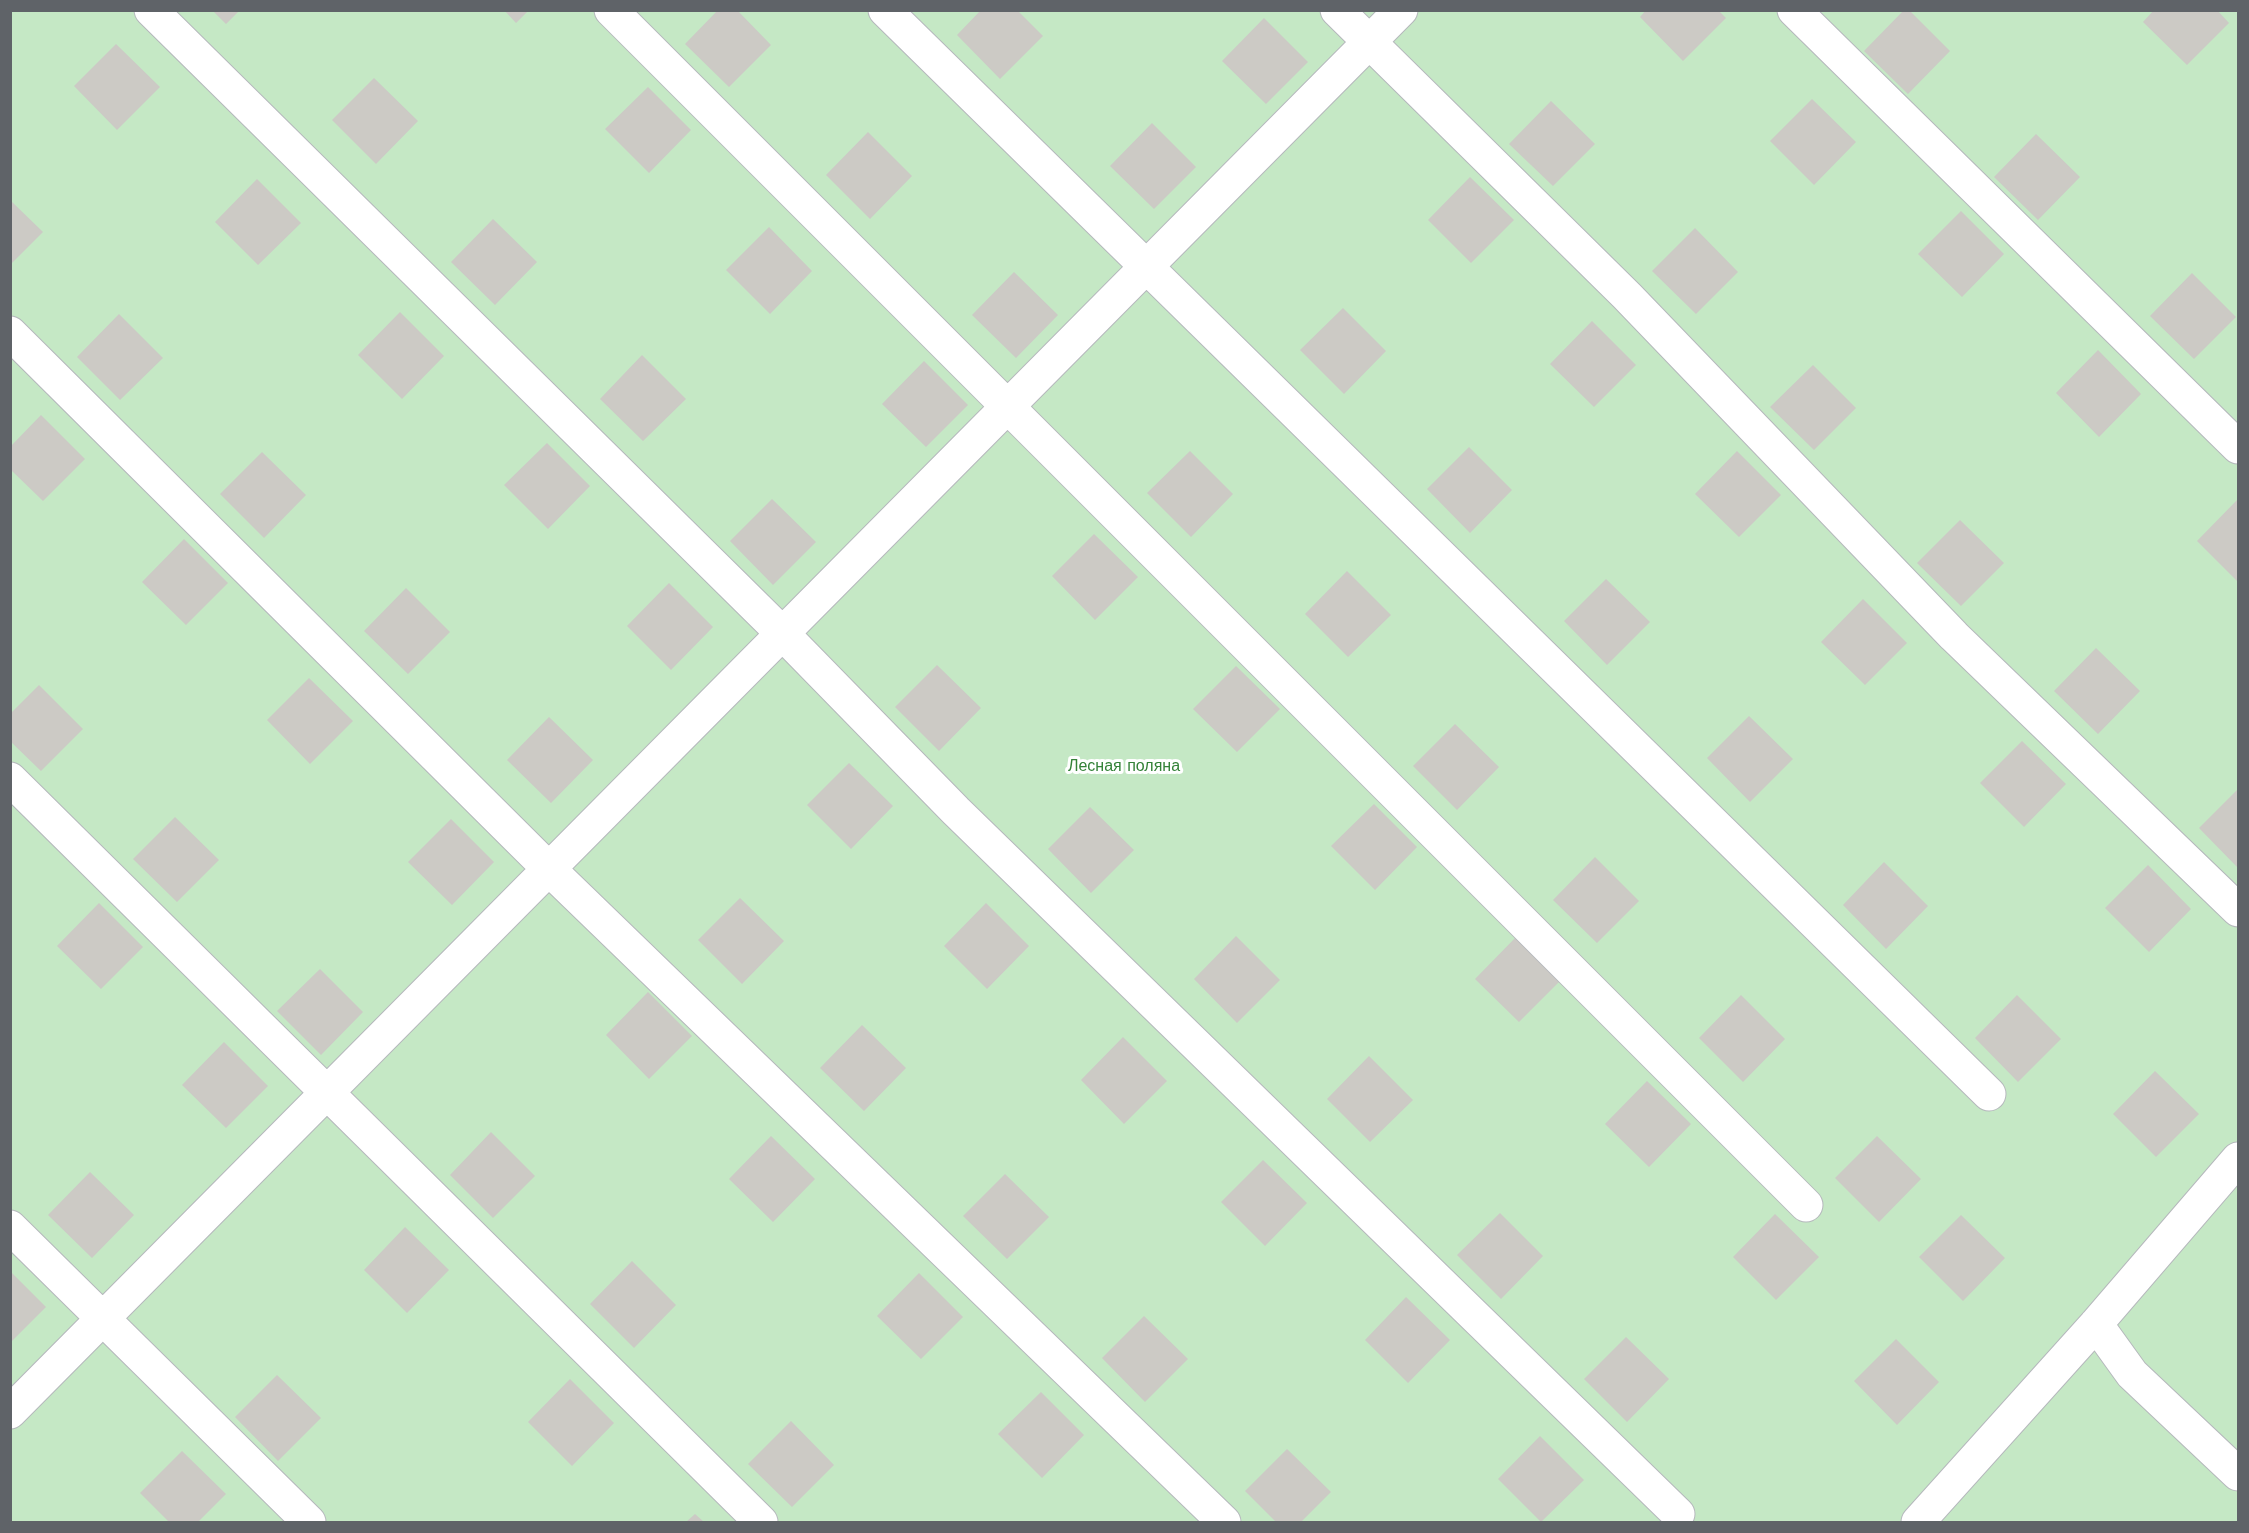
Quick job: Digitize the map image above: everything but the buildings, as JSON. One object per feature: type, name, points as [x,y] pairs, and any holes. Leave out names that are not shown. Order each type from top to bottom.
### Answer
[{"type":"street","points":[[151,10],[783,634],[956,811],[1678,1514]]},
{"type":"street","points":[[611,10],[1806,1205]]},
{"type":"street","points":[[885,10],[1989,1094]]},
{"type":"street","points":[[1337,10],[1628,296],[1954,636],[2238,910]]},
{"type":"street","points":[[10,1412],[1401,10]]},
{"type":"street","points":[[1794,10],[2238,447]]},
{"type":"street","points":[[10,333],[549,869],[1224,1522]]},
{"type":"street","points":[[10,779],[761,1522]]},
{"type":"street","points":[[1918,1522],[2096,1324],[2238,1159]]},
{"type":"street","points":[[10,1227],[309,1522]]},
{"type":"street","points":[[2096,1324],[2132,1374],[2238,1474]]},
{"type":"green space","name":"Лесная поляна","points":[[11,11],[2238,11],[2238,1522],[11,1522]]}]
